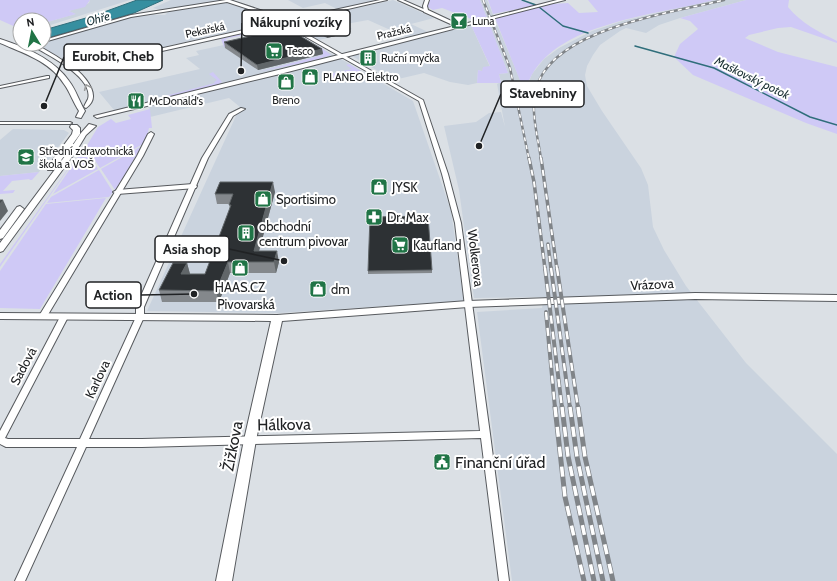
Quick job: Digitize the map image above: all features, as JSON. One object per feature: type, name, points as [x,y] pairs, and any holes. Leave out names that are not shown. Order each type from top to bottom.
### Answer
[{"type":"main road","name":"Pražská","points":[[96,118],[563,0]]},
{"type":"main road","points":[[426,1],[426,11],[459,26]]},
{"type":"main road","points":[[0,41],[40,58],[54,69],[66,81],[74,95],[96,118]]},
{"type":"main road","points":[[72,125],[82,112],[74,99],[74,95]]},
{"type":"main road","points":[[79,117],[96,118]]},
{"type":"main road","points":[[0,249],[75,148],[85,130],[92,126],[96,118]]},
{"type":"main road","points":[[72,125],[92,126]]},
{"type":"main road","points":[[0,236],[74,136],[77,130],[72,125]]},
{"type":"main road","points":[[117,192],[193,186]]},
{"type":"main road","name":"Vrázova","points":[[468,304],[696,296],[837,298]]},
{"type":"main road","name":"Pivovarská","points":[[0,316],[277,318],[468,304]]},
{"type":"main road","name":"Žižkova","points":[[224,581],[250,440],[277,318]]},
{"type":"street","points":[[52,39],[131,16],[234,0]]},
{"type":"street","name":"Pekařská","points":[[75,69],[385,0]]},
{"type":"street","points":[[400,0],[426,11]]},
{"type":"street","name":"Wolkerova","points":[[226,1],[262,12],[421,100],[445,174],[458,223],[504,581]]},
{"type":"street","points":[[411,4],[426,1]]},
{"type":"street","points":[[46,52],[75,69],[89,88],[90,101],[86,107]]},
{"type":"street","points":[[0,87],[47,77]]},
{"type":"street","name":"Karlova","points":[[20,581],[140,317],[140,307],[205,158],[227,120],[235,111],[243,109]]},
{"type":"street","points":[[0,123],[72,125]]},
{"type":"street","points":[[43,316],[151,134]]},
{"type":"street","name":"Sadová","points":[[64,317],[0,439],[6,443],[82,442]]},
{"type":"street","name":"Hálkova","points":[[82,442],[142,443],[486,434]]},
{"type":"shaded area","points":[[0,0],[90,0],[85,7],[69,11],[76,14],[52,21],[52,12],[12,12],[12,25],[0,20]]},
{"type":"shaded area","points":[[90,0],[130,0],[52,24],[52,21],[75,14],[69,11],[89,3]]},
{"type":"shaded area","points":[[171,0],[225,0],[161,10],[153,8]]},
{"type":"shaded area","points":[[288,0],[377,0],[337,9],[325,3],[303,8]]},
{"type":"shaded area","points":[[393,0],[434,18],[411,24],[428,32],[406,37],[368,20],[346,24],[352,29],[345,31],[348,33],[319,40],[288,24],[300,21],[311,27],[328,23],[317,17]]},
{"type":"shaded area","points":[[430,0],[480,0],[487,18],[474,20],[442,8],[433,10],[426,6]]},
{"type":"shaded area","points":[[480,0],[487,0],[525,92],[532,74],[544,59],[559,48],[592,31],[622,21],[713,0],[746,0],[680,18],[659,25],[646,33],[626,28],[600,45],[587,66],[585,75],[587,86],[602,111],[641,168],[648,185],[653,227],[664,250],[686,286],[746,363],[837,454],[837,581],[512,581],[477,312],[542,308],[544,297],[474,298],[459,190],[444,126],[476,122],[489,113],[501,112],[505,127],[497,84],[501,82],[499,74],[508,73]]},
{"type":"shaded area","points":[[488,0],[521,0],[538,5],[493,14]]},
{"type":"shaded area","points":[[588,0],[713,0],[633,18],[604,26],[577,37],[553,51],[535,69],[525,93],[495,18],[553,4],[568,3],[579,13],[598,12]]},
{"type":"shaded area","points":[[746,0],[789,0],[788,7],[793,13],[817,31],[837,41],[837,43],[791,27],[778,28],[749,35],[745,38],[778,52],[837,67],[837,134],[806,123],[693,75],[674,57],[680,44],[698,29],[690,21],[680,18]]},
{"type":"shaded area","points":[[225,3],[255,11],[277,22],[77,66],[50,52],[52,52],[52,39],[129,18],[165,15],[168,12]]},
{"type":"shaded area","points":[[488,20],[508,73],[499,74],[501,83],[477,83],[478,70],[482,71],[483,67],[490,66],[471,25]]},
{"type":"shaded area","points":[[278,25],[286,29],[282,31],[271,29],[225,39],[234,46],[224,47],[221,39]]},
{"type":"shaded area","points":[[471,25],[490,67],[482,71],[478,70],[477,83],[468,85],[450,82],[424,73],[394,80],[352,56]]},
{"type":"shaded area","points":[[289,31],[413,101],[451,211],[464,301],[279,313],[147,311],[240,107],[229,98],[150,117],[150,109],[144,104],[114,110],[99,92],[200,69],[186,58],[199,55],[196,51]]},
{"type":"shaded area","points":[[286,33],[320,47],[331,55],[316,60],[258,72],[323,55]]},
{"type":"shaded area","points":[[349,64],[361,71],[340,79],[335,79],[325,75],[352,69],[346,65]]},
{"type":"shaded area","points":[[213,72],[222,82],[217,85],[158,100],[165,96],[215,83],[214,82],[217,80],[209,74]]},
{"type":"shaded area","points":[[150,109],[152,128],[149,128],[146,140],[143,144],[100,168],[86,147],[98,127],[111,119],[116,123],[131,119],[128,115]]},
{"type":"shaded area","name":"Střední zdravotnická škola a VOŠ","points":[[13,129],[64,130],[69,133],[39,172],[0,176],[0,140]]},
{"type":"shaded area","points":[[142,146],[116,189],[115,190],[101,169]]},
{"type":"shaded area","points":[[85,149],[98,169],[53,194],[78,157]]},
{"type":"shaded area","points":[[75,159],[74,161],[0,267],[0,264]]},
{"type":"shaded area","points":[[99,170],[113,192],[109,197],[47,203],[51,197]]},
{"type":"shaded area","points":[[39,172],[32,180],[12,181],[3,191],[15,190],[13,193],[0,194],[0,176]]},
{"type":"shaded area","points":[[106,198],[40,309],[0,308],[0,271],[46,204]]},
{"type":"water","name":"Ohře","points":[[137,0],[163,0],[134,13],[52,37],[52,28],[93,16]]},
{"type":"building","name":"Tesco","points":[[287,28],[322,49],[257,65],[224,42]]},
{"type":"building","points":[[220,182],[273,182],[254,251],[277,251],[274,262],[228,262],[216,291],[159,290],[173,263],[187,263],[181,274],[205,274],[231,205],[229,205],[233,194],[215,194]]},
{"type":"building","name":"Kaufland","points":[[428,216],[432,270],[368,271],[370,217]]},
{"type":"waterway","name":"Maškovský potok","points":[[522,0],[536,5]]},
{"type":"waterway","name":"Maškovský potok","points":[[539,7],[563,26],[588,33]]},
{"type":"waterway","name":"Maškovský potok","points":[[635,46],[714,68],[810,117],[837,125]]},
{"type":"railway","points":[[483,0],[510,68],[529,159]]},
{"type":"railway","points":[[541,159],[534,115],[534,97],[536,89],[547,68],[565,51],[589,37],[616,26],[724,0]]},
{"type":"railway","points":[[529,158],[534,182],[545,269]]},
{"type":"railway","points":[[541,158],[557,269]]},
{"type":"railway","points":[[548,244],[551,269]]},
{"type":"railway","points":[[545,268],[562,408]]},
{"type":"railway","points":[[551,268],[570,408]]},
{"type":"railway","points":[[557,268],[578,408]]},
{"type":"railway","points":[[546,312],[555,408]]},
{"type":"railway","points":[[555,407],[565,497],[584,581]]},
{"type":"railway","points":[[562,407],[568,456],[594,581]]},
{"type":"railway","points":[[570,407],[577,457],[603,581]]},
{"type":"railway","points":[[578,407],[585,457],[613,581]]},
{"type":"place","name":"Luna","points":[[459,21]]},
{"type":"place","name":"Tesco","points":[[274,51]]},
{"type":"place","name":"Ruční myčka","points":[[368,58]]},
{"type":"place","name":"Nákupní vozíky","points":[[241,71]]},
{"type":"place","name":"PLANEO Elektro","points":[[310,77]]},
{"type":"place","name":"Breno","points":[[286,82]]},
{"type":"place","name":"McDonald's","points":[[136,101]]},
{"type":"place","name":"Eurobit, Cheb","points":[[44,106]]},
{"type":"place","name":"Stavebniny","points":[[479,146]]},
{"type":"place","name":"Střední zdravotnická škola a VOŠ","points":[[26,157]]},
{"type":"place","name":"JYSK","points":[[379,187]]},
{"type":"place","name":"Sportisimo","points":[[263,199]]},
{"type":"place","name":"Dr. Max","points":[[374,217]]},
{"type":"place","name":"obchodní centrum pivovar","points":[[246,233]]},
{"type":"place","name":"Kaufland","points":[[400,245]]},
{"type":"place","name":"Asia shop","points":[[284,261]]},
{"type":"place","name":"HAAS.CZ","points":[[240,268]]},
{"type":"place","name":"dm","points":[[318,289]]},
{"type":"place","name":"Action","points":[[194,294]]},
{"type":"place","name":"Finanční úřad","points":[[442,462]]}]
